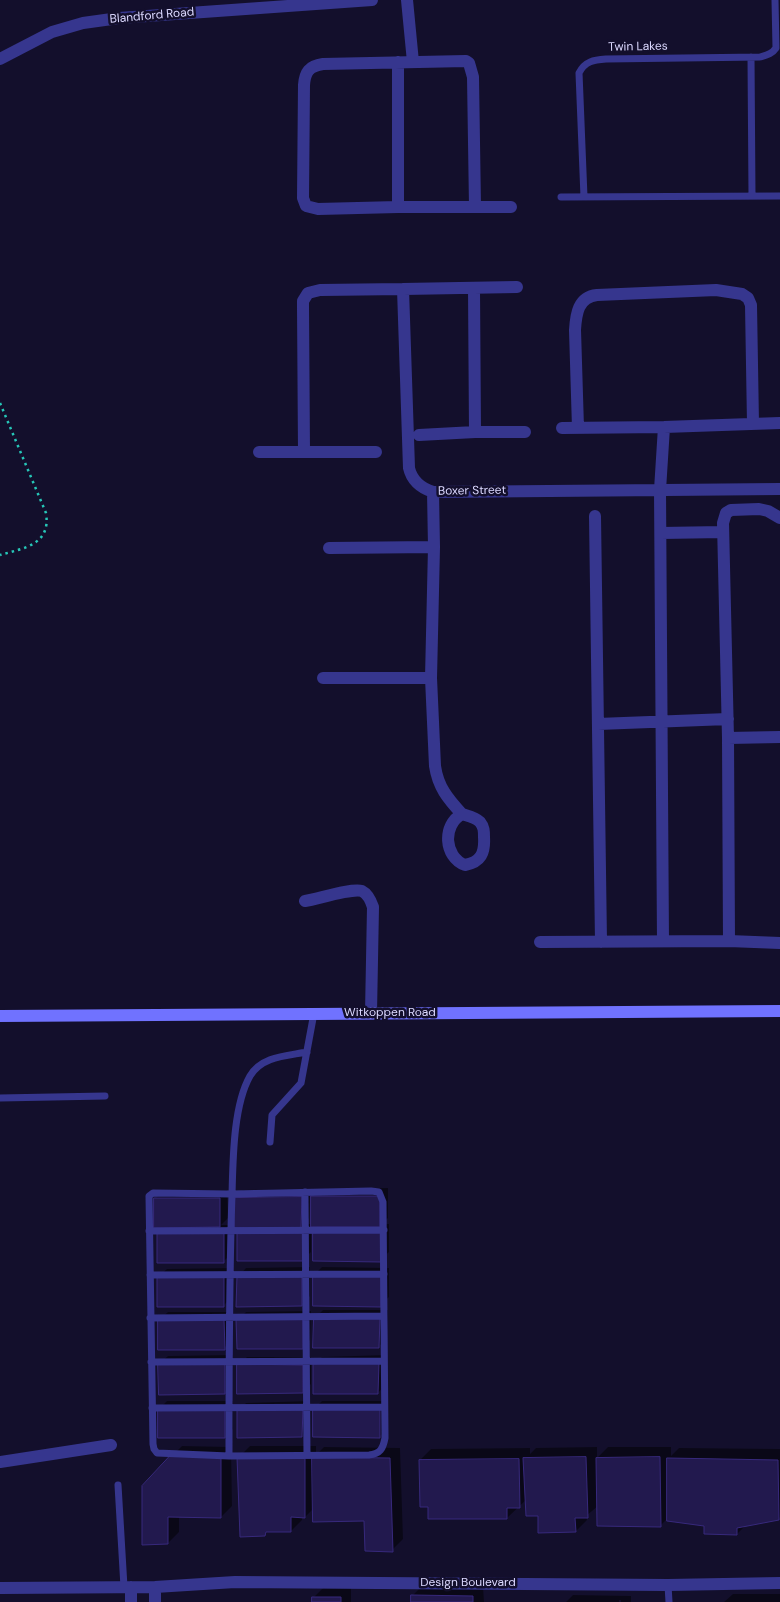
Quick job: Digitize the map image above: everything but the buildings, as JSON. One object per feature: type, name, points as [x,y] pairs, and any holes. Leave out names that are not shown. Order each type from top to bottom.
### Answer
[{"type":"main road","name":"Witkoppen Road","points":[[0,1016],[780,1011]]},
{"type":"street","name":"Blandford Road","points":[[0,59],[46,34],[82,23],[119,18],[372,0]]},
{"type":"street","points":[[407,0],[414,62]]},
{"type":"street","points":[[475,206],[474,77],[471,66],[466,61],[323,64],[312,66],[308,70],[304,85],[304,204],[313,208],[511,207]]},
{"type":"street","points":[[398,62],[398,207]]},
{"type":"street","points":[[304,452],[303,306],[305,297],[310,292],[320,290],[517,288]]},
{"type":"street","points":[[474,289],[475,432]]},
{"type":"street","name":"Boxer Street","points":[[403,290],[409,468],[412,478],[427,490],[433,492],[780,488]]},
{"type":"street","points":[[578,428],[575,330],[576,316],[582,302],[593,295],[716,290],[742,294],[748,298],[751,305],[753,424]]},
{"type":"street","points":[[562,428],[780,423]]},
{"type":"street","points":[[663,941],[660,490],[664,427]]},
{"type":"street","points":[[419,436],[475,432],[525,432]]},
{"type":"street","points":[[259,452],[376,452]]},
{"type":"street","points":[[433,492],[434,547],[431,678],[436,778],[441,789],[462,814]]},
{"type":"street","points":[[729,941],[728,719],[724,518],[731,510],[759,509],[780,518]]},
{"type":"street","points":[[594,516],[600,942]]},
{"type":"street","points":[[661,533],[723,532]]},
{"type":"street","points":[[329,548],[434,547]]},
{"type":"street","points":[[323,678],[431,678]]},
{"type":"street","points":[[598,724],[728,719]]},
{"type":"street","points":[[728,738],[780,737]]},
{"type":"street","points":[[306,901],[354,890],[363,892],[370,899],[373,907],[371,1013]]},
{"type":"street","points":[[540,942],[729,941],[780,943]]},
{"type":"street","points":[[0,1462],[111,1445]]},
{"type":"street","name":"Design Boulevard","points":[[0,1588],[127,1587],[235,1582],[668,1585],[780,1583]]},
{"type":"street","points":[[154,1602],[155,1586]]},
{"type":"street","points":[[127,1587],[131,1602]]},
{"type":"lane","name":"Twin Lakes","points":[[584,197],[579,73],[587,63],[606,58],[766,56],[776,48],[775,0]]},
{"type":"lane","points":[[751,57],[752,196]]},
{"type":"lane","points":[[561,197],[780,196]]},
{"type":"lane","points":[[270,1142],[272,1116],[301,1083],[314,1013]]},
{"type":"lane","points":[[229,1456],[233,1153],[240,1108],[250,1077],[261,1064],[270,1059],[307,1052]]},
{"type":"lane","points":[[0,1098],[105,1096]]},
{"type":"lane","points":[[305,1192],[307,1455]]},
{"type":"lane","points":[[305,1192],[379,1192],[383,1202],[384,1447],[380,1452],[369,1455],[229,1456],[157,1453],[154,1449],[152,1408],[149,1196],[153,1193],[232,1194],[305,1192]]},
{"type":"lane","points":[[149,1231],[384,1230]]},
{"type":"lane","points":[[150,1275],[384,1274]]},
{"type":"lane","points":[[150,1318],[384,1316]]},
{"type":"lane","points":[[151,1362],[384,1361]]},
{"type":"lane","points":[[152,1408],[384,1407]]},
{"type":"lane","points":[[118,1485],[127,1587]]},
{"type":"lane","points":[[668,1585],[669,1602]]},
{"type":"path","points":[[0,403],[46,514],[47,523],[43,536],[37,542],[0,554]]}]
